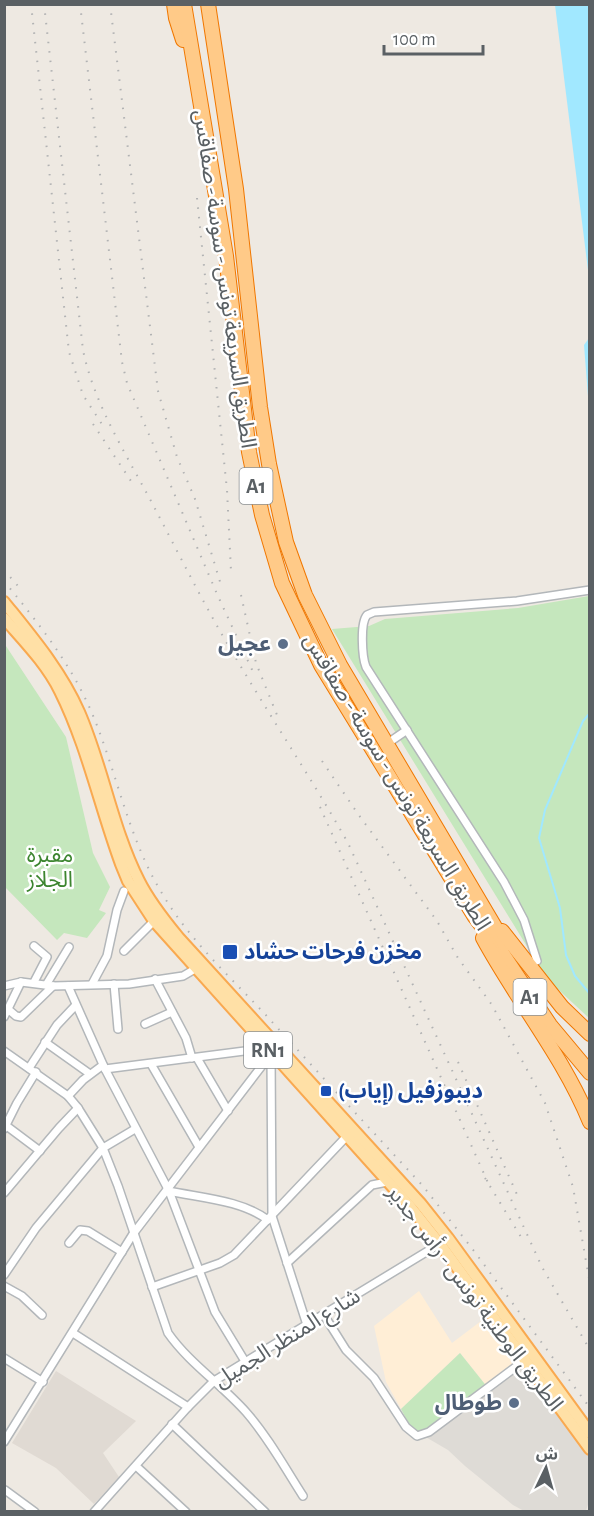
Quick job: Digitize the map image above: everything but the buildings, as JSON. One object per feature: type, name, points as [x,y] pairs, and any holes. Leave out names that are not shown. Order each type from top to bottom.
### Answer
[{"type":"highway","points":[[174,4],[183,41],[193,59]]},
{"type":"highway","name":"الطريق السريعة تونس - سوسة - صفاقس","points":[[184,4],[226,256],[249,452],[262,515],[282,583],[321,665],[482,916],[535,990],[590,1059]]},
{"type":"highway","name":"الطريق السريعة تونس - سوسة - صفاقس","points":[[208,4],[236,189],[260,407],[278,512],[286,542],[305,595],[340,664],[388,743],[500,950],[550,1024],[590,1074]]},
{"type":"highway","points":[[590,1034],[562,1007],[518,948],[482,916],[479,930],[493,956],[559,1059],[590,1122]]},
{"type":"main road","name":"الطريق الوطنية تونس - رأس جدير","points":[[4,602],[53,666],[78,710],[140,883],[160,914],[347,1136],[387,1182],[444,1241],[590,1433]]},
{"type":"main road","name":"الطريق الوطنية تونس - رأس جدير","points":[[4,618],[32,649],[59,690],[81,744],[121,864],[128,881],[154,921],[195,969],[421,1204],[525,1360],[590,1449]]},
{"type":"street","points":[[537,961],[524,920],[504,882],[364,663],[363,622],[366,615],[374,612],[517,601],[590,590]]},
{"type":"street","points":[[388,743],[407,730]]},
{"type":"street","points":[[92,984],[107,956],[117,910],[124,891]]},
{"type":"street","points":[[124,951],[154,921]]},
{"type":"street","points":[[34,946],[47,957],[34,982]]},
{"type":"street","points":[[9,1010],[21,1017],[50,986],[69,947]]},
{"type":"street","points":[[4,986],[21,982],[50,986],[114,984],[183,976],[195,969]]},
{"type":"street","points":[[155,979],[195,1058],[228,1111]]},
{"type":"street","points":[[4,1017],[21,982]]},
{"type":"street","points":[[114,984],[118,1029]]},
{"type":"street","points":[[68,986],[104,1067],[168,1190],[215,1312],[246,1363]]},
{"type":"street","points":[[40,1151],[5,1126],[45,1042],[75,1006]]},
{"type":"street","points":[[145,1024],[172,1012]]},
{"type":"street","points":[[45,1042],[90,1074]]},
{"type":"street","points":[[68,1096],[90,1074],[104,1067],[151,1064],[272,1049]]},
{"type":"street","points":[[4,1442],[7,1432],[43,1382],[133,1234],[228,1111],[272,1049]]},
{"type":"street","points":[[272,1049],[270,1218],[307,1325]]},
{"type":"street","points":[[4,1051],[68,1096],[78,1108],[103,1148],[168,1333],[182,1351],[260,1428],[303,1496]]},
{"type":"street","points":[[151,1064],[199,1147]]},
{"type":"street","points":[[4,1193],[78,1108]]},
{"type":"street","points":[[4,1275],[36,1228],[103,1148],[135,1129]]},
{"type":"street","points":[[152,1287],[234,1256],[347,1136]]},
{"type":"street","points":[[287,1263],[372,1185],[387,1182]]},
{"type":"street","points":[[168,1190],[241,1207],[270,1218]]},
{"type":"street","points":[[69,1243],[80,1230],[88,1231],[122,1252]]},
{"type":"street","name":"شارع المنظر الجميل","points":[[94,1512],[172,1424],[214,1381],[444,1241]]},
{"type":"street","points":[[4,1286],[22,1296],[42,1315]]},
{"type":"street","points":[[324,1315],[346,1350],[374,1378],[406,1427],[417,1436],[429,1432],[525,1360]]},
{"type":"street","points":[[74,1333],[188,1407]]},
{"type":"street","points":[[4,1358],[43,1382]]},
{"type":"street","points":[[172,1424],[265,1512]]},
{"type":"street","points":[[136,1466],[186,1512]]},
{"type":"street","points":[[5,1490],[35,1512]]},
{"type":"shaded area","points":[[419,1291],[452,1343],[489,1315],[522,1361],[488,1388],[460,1353],[401,1409],[386,1382],[374,1326]]},
{"type":"shaded area","points":[[522,1361],[589,1454],[589,1501],[586,1511],[524,1511],[513,1505],[448,1450],[417,1432],[433,1430]]},
{"type":"shaded area","points":[[56,1371],[136,1421],[103,1453],[119,1477],[94,1504],[56,1468],[12,1443]]},
{"type":"green space","points":[[589,596],[589,1018],[547,979],[332,629],[369,626],[385,619],[518,608]]},
{"type":"green space","name":"مقبرة الجلاز","points":[[4,643],[66,737],[93,853],[110,887],[99,910],[106,913],[87,938],[64,933],[57,940],[5,887]]},
{"type":"green space","points":[[460,1353],[488,1388],[433,1430],[417,1432],[409,1424],[401,1409]]},
{"type":"water","points":[[555,5],[589,5],[589,278]]},
{"type":"water","points":[[589,338],[589,409],[584,345]]},
{"type":"waterway","points":[[590,713],[583,721],[545,810],[539,838],[560,908],[566,955],[575,976],[590,994]]},
{"type":"railway","points":[[31,4],[69,352],[83,395],[105,429]]},
{"type":"railway","points":[[44,4],[83,350],[95,390],[122,447],[215,621],[348,843],[542,1267],[590,1350]]},
{"type":"railway","points":[[80,4],[122,362],[127,383],[217,594],[254,674]]},
{"type":"railway","points":[[110,4],[158,391],[177,457],[195,499],[221,585]]},
{"type":"railway","points":[[197,198],[227,490],[231,571]]},
{"type":"railway","points":[[93,424],[135,487]]},
{"type":"railway","points":[[4,570],[18,586]]},
{"type":"railway","points":[[4,581],[66,663],[86,699],[141,852],[173,911],[210,956],[423,1186],[590,1408]]},
{"type":"railway","points":[[241,595],[256,663],[277,715]]},
{"type":"railway","points":[[322,761],[437,921],[458,958],[492,1005],[545,1103],[573,1187],[590,1284]]},
{"type":"railway","points":[[320,807],[489,1185]]},
{"type":"railway","points":[[458,1062],[519,1199]]},
{"type":"railway","points":[[485,1178],[521,1237]]},
{"type":"place","name":"عجيل","points":[[283,644]]},
{"type":"place","name":"مخزن فرحات حشاد","points":[[230,952]]},
{"type":"place","name":"ديبوزفيل (إياب)","points":[[326,1091]]},
{"type":"place","name":"طوطال","points":[[514,1403]]}]
